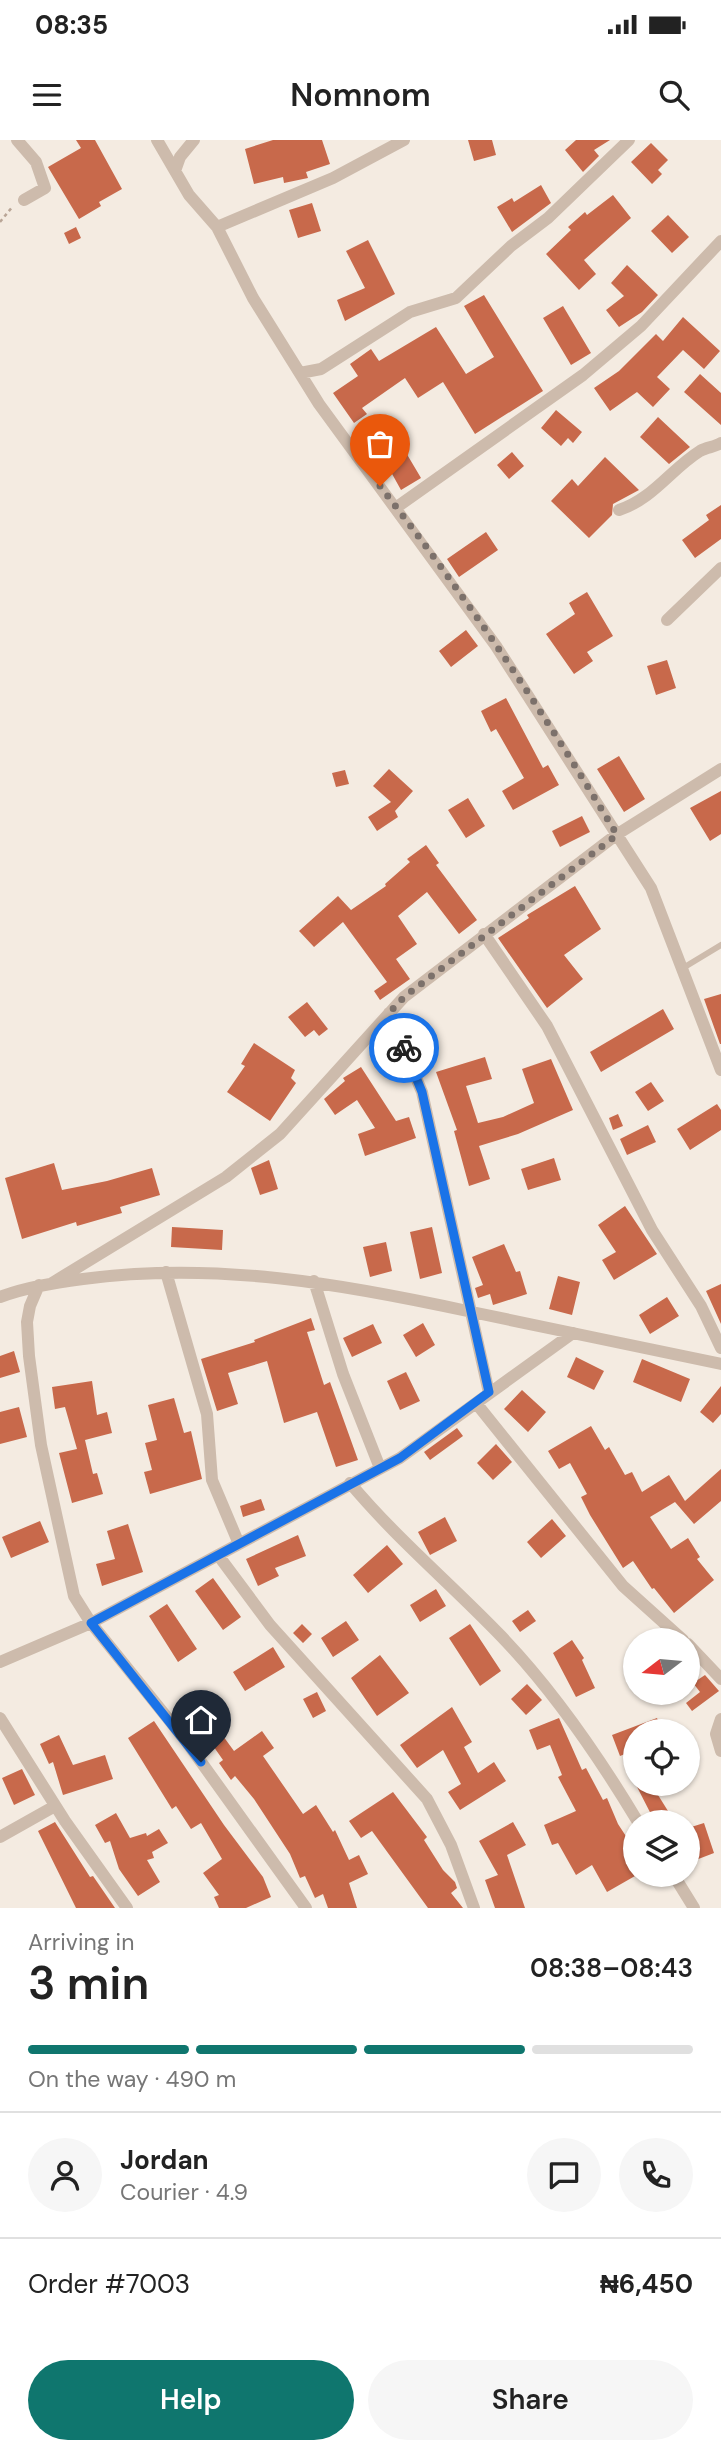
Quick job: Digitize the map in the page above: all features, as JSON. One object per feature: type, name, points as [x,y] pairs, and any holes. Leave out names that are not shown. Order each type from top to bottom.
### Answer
[{"type":"street","points":[[17,140],[36,162],[45,188],[24,200]]},
{"type":"street","points":[[157,140],[189,195],[217,227],[253,298],[319,404],[397,507],[496,646],[576,767],[651,888],[721,1070]]},
{"type":"street","points":[[175,171],[180,157],[194,140]]},
{"type":"street","points":[[217,227],[333,178],[404,140]]},
{"type":"street","points":[[300,373],[321,369],[410,312],[456,298],[511,246],[548,218],[629,140]]},
{"type":"street","points":[[397,507],[583,375],[641,326],[721,241]]},
{"type":"street","points":[[619,510],[631,506],[664,484],[702,450],[721,443]]},
{"type":"street","points":[[667,620],[721,568]]},
{"type":"street","points":[[306,1908],[186,1741],[91,1623],[74,1596],[41,1445],[27,1322],[30,1306],[45,1284],[226,1177],[280,1134],[404,997],[617,835],[721,769]]},
{"type":"street","points":[[484,934],[547,1026],[652,1230],[701,1306],[721,1348]]},
{"type":"street","points":[[389,1013],[422,1092],[489,1392]]},
{"type":"street","points":[[166,1272],[207,1414],[212,1480],[239,1544]]},
{"type":"street","points":[[0,1297],[45,1284],[117,1274],[166,1272],[281,1276],[377,1290],[721,1364]]},
{"type":"street","points":[[314,1281],[343,1374],[380,1468]]},
{"type":"street","points":[[0,1662],[91,1623],[400,1458],[573,1333]]},
{"type":"street","points":[[476,1403],[623,1586],[670,1628]]},
{"type":"street","points":[[351,1483],[380,1519],[502,1637],[602,1763],[631,1810]]},
{"type":"street","points":[[218,1555],[270,1625],[427,1799],[452,1844],[474,1908]]},
{"type":"street","points":[[700,1657],[721,1679]]},
{"type":"street","points":[[0,1718],[55,1805],[127,1908]]},
{"type":"street","points":[[721,1719],[716,1734],[721,1751]]},
{"type":"street","points":[[0,1838],[55,1805]]},
{"type":"street","points":[[681,1887],[694,1908]]},
{"type":"lane","points":[[681,970],[721,945]]},
{"type":"path","points":[[0,222],[11,207],[24,200]]},
{"type":"building","points":[[76,140],[95,140],[122,189],[99,202],[101,206],[79,219],[48,167],[81,148]]},
{"type":"building","points":[[273,140],[322,140],[330,164],[306,172],[308,178],[284,183],[283,177],[254,184],[245,149]]},
{"type":"building","points":[[468,140],[492,140],[496,155],[474,161]]},
{"type":"building","points":[[576,140],[610,140],[594,150],[599,156],[583,172],[565,150]]},
{"type":"building","points":[[651,143],[668,160],[658,170],[662,174],[652,184],[631,162]]},
{"type":"building","points":[[541,185],[551,203],[512,232],[497,207],[512,198],[514,202]]},
{"type":"building","points":[[613,195],[631,218],[584,260],[596,274],[579,290],[546,254],[571,230],[568,227],[585,212],[587,215]]},
{"type":"building","points":[[312,203],[321,231],[298,238],[289,210]]},
{"type":"building","points":[[668,215],[689,237],[672,253],[651,231]]},
{"type":"building","points":[[76,227],[81,238],[69,244],[64,233]]},
{"type":"building","points":[[368,240],[395,294],[345,321],[337,300],[365,288],[346,251]]},
{"type":"building","points":[[627,265],[658,295],[642,312],[619,327],[606,310],[624,296],[611,283]]},
{"type":"building","points":[[484,295],[543,391],[475,434],[443,382],[418,398],[405,378],[362,408],[367,414],[354,423],[333,393],[358,376],[350,364],[371,349],[379,361],[436,327],[466,374],[494,357],[464,306]]},
{"type":"building","points":[[563,306],[591,353],[571,365],[543,318]]},
{"type":"building","points":[[683,317],[720,351],[704,369],[683,350],[657,377],[670,389],[653,407],[637,392],[610,411],[594,388],[619,371],[656,334],[663,341]]},
{"type":"building","points":[[700,374],[721,393],[721,425],[684,392]]},
{"type":"building","points":[[556,410],[582,432],[573,443],[568,438],[561,446],[541,428]]},
{"type":"building","points":[[658,417],[690,447],[669,464],[640,437]]},
{"type":"building","points":[[405,451],[421,478],[401,490],[386,463]]},
{"type":"building","points":[[512,452],[524,466],[509,479],[497,465]]},
{"type":"building","points":[[605,457],[639,490],[613,504],[612,515],[589,538],[551,501],[572,479],[578,486]]},
{"type":"building","points":[[721,505],[721,539],[695,558],[682,540],[709,520],[706,515]]},
{"type":"building","points":[[486,532],[498,550],[459,577],[447,559]]},
{"type":"building","points":[[587,592],[613,636],[587,652],[593,661],[574,674],[546,634],[575,614],[569,603]]},
{"type":"building","points":[[466,630],[478,646],[451,667],[439,651]]},
{"type":"building","points":[[667,660],[676,688],[656,695],[647,666]]},
{"type":"building","points":[[506,698],[543,768],[548,765],[559,785],[513,810],[502,791],[524,778],[496,729],[491,732],[481,711]]},
{"type":"building","points":[[619,756],[645,799],[624,812],[597,769]]},
{"type":"building","points":[[389,769],[413,791],[395,811],[398,817],[377,831],[368,817],[391,802],[373,786]]},
{"type":"building","points":[[345,770],[349,784],[336,787],[332,773]]},
{"type":"building","points":[[721,791],[721,834],[710,841],[690,808]]},
{"type":"building","points":[[468,798],[485,826],[466,838],[448,810]]},
{"type":"building","points":[[582,816],[590,832],[560,847],[552,831]]},
{"type":"building","points":[[426,845],[439,863],[436,865],[477,920],[459,934],[427,892],[398,916],[417,944],[396,959],[410,979],[380,1000],[374,991],[387,982],[343,922],[314,947],[299,931],[338,896],[351,910],[386,886],[385,884],[410,862],[407,859]]},
{"type":"building","points":[[575,886],[601,929],[564,955],[583,979],[547,1008],[498,938],[529,918],[527,915]]},
{"type":"building","points":[[721,994],[721,1044],[720,1044],[704,999]]},
{"type":"building","points":[[307,1002],[328,1029],[319,1036],[314,1030],[305,1037],[288,1017]]},
{"type":"building","points":[[663,1009],[674,1029],[601,1072],[590,1052]]},
{"type":"building","points":[[254,1043],[295,1070],[291,1078],[296,1083],[270,1121],[227,1092],[245,1066],[241,1064]]},
{"type":"building","points":[[485,1057],[492,1079],[466,1086],[478,1123],[503,1117],[534,1103],[522,1069],[551,1059],[573,1110],[518,1134],[479,1146],[490,1179],[469,1186],[454,1131],[457,1130],[436,1072]]},
{"type":"building","points":[[361,1067],[396,1121],[409,1117],[416,1138],[365,1156],[358,1134],[375,1128],[357,1100],[335,1115],[324,1099],[345,1081],[343,1078]]},
{"type":"building","points":[[651,1082],[664,1101],[648,1111],[635,1092]]},
{"type":"building","points":[[717,1104],[721,1110],[721,1130],[690,1150],[677,1129]]},
{"type":"building","points":[[618,1114],[623,1126],[613,1130],[609,1118]]},
{"type":"building","points":[[648,1125],[656,1142],[627,1155],[620,1139]]},
{"type":"building","points":[[554,1158],[561,1180],[528,1190],[521,1169]]},
{"type":"building","points":[[269,1160],[278,1189],[260,1195],[251,1168]]},
{"type":"building","points":[[54,1163],[62,1190],[152,1168],[160,1195],[120,1207],[122,1213],[77,1226],[76,1222],[22,1239],[5,1178]]},
{"type":"building","points":[[625,1206],[657,1254],[614,1280],[602,1260],[616,1252],[598,1225]]},
{"type":"building","points":[[172,1227],[223,1230],[222,1250],[171,1247]]},
{"type":"building","points":[[432,1227],[442,1273],[420,1279],[410,1232]]},
{"type":"building","points":[[386,1242],[392,1271],[370,1277],[363,1247]]},
{"type":"building","points":[[504,1244],[516,1272],[520,1271],[527,1294],[493,1305],[490,1294],[478,1298],[475,1288],[483,1285],[472,1257]]},
{"type":"building","points":[[558,1276],[580,1282],[572,1315],[549,1309]]},
{"type":"building","points":[[721,1284],[721,1324],[706,1291]]},
{"type":"building","points":[[667,1297],[679,1316],[650,1334],[639,1315]]},
{"type":"building","points":[[311,1318],[315,1330],[307,1332],[324,1385],[330,1382],[358,1460],[336,1467],[317,1412],[284,1423],[267,1361],[228,1373],[238,1404],[217,1411],[201,1359],[255,1342],[254,1340]]},
{"type":"building","points":[[423,1323],[435,1345],[416,1357],[403,1335]]},
{"type":"building","points":[[373,1324],[382,1343],[352,1357],[343,1338]]},
{"type":"building","points":[[14,1351],[20,1372],[0,1378],[0,1356]]},
{"type":"building","points":[[576,1357],[604,1371],[594,1390],[567,1377]]},
{"type":"building","points":[[642,1359],[690,1379],[681,1402],[633,1382]]},
{"type":"building","points":[[406,1372],[420,1401],[400,1410],[387,1381]]},
{"type":"building","points":[[92,1381],[97,1415],[107,1412],[112,1433],[85,1440],[93,1474],[97,1473],[103,1494],[72,1503],[59,1453],[77,1449],[65,1407],[55,1409],[52,1387]]},
{"type":"building","points":[[721,1386],[721,1414],[713,1423],[700,1412]]},
{"type":"building","points":[[522,1390],[546,1412],[528,1432],[504,1409]]},
{"type":"building","points":[[174,1398],[184,1433],[191,1431],[202,1479],[150,1494],[144,1472],[152,1470],[145,1443],[157,1440],[148,1405]]},
{"type":"building","points":[[19,1407],[27,1437],[0,1444],[0,1412]]},
{"type":"building","points":[[591,1426],[605,1450],[609,1447],[625,1475],[632,1472],[642,1492],[669,1475],[685,1501],[721,1469],[721,1501],[694,1524],[675,1502],[650,1517],[671,1549],[688,1538],[700,1557],[697,1559],[714,1580],[674,1613],[654,1588],[652,1589],[633,1561],[623,1568],[590,1515],[581,1497],[587,1494],[570,1463],[559,1469],[548,1451]]},
{"type":"building","points":[[457,1428],[463,1436],[430,1460],[424,1452]]},
{"type":"building","points":[[496,1444],[512,1462],[493,1480],[477,1463]]},
{"type":"building","points":[[261,1499],[265,1510],[243,1517],[240,1506]]},
{"type":"building","points":[[445,1517],[457,1541],[430,1555],[418,1532]]},
{"type":"building","points":[[552,1519],[566,1536],[541,1558],[527,1542]]},
{"type":"building","points":[[40,1521],[49,1542],[11,1558],[2,1537]]},
{"type":"building","points":[[128,1524],[143,1572],[102,1586],[96,1564],[115,1559],[107,1531]]},
{"type":"building","points":[[298,1535],[306,1556],[275,1568],[279,1576],[258,1586],[246,1559]]},
{"type":"building","points":[[387,1545],[403,1564],[368,1593],[353,1575]]},
{"type":"building","points":[[213,1578],[241,1617],[223,1630],[195,1591]]},
{"type":"building","points":[[436,1589],[446,1606],[420,1622],[410,1605]]},
{"type":"building","points":[[167,1604],[197,1649],[178,1662],[149,1616]]},
{"type":"building","points":[[528,1610],[536,1621],[520,1632],[512,1621]]},
{"type":"building","points":[[346,1621],[359,1640],[333,1657],[321,1638]]},
{"type":"building","points":[[302,1624],[312,1634],[303,1643],[293,1633]]},
{"type":"building","points":[[470,1624],[501,1671],[480,1686],[449,1638]]},
{"type":"building","points":[[572,1640],[584,1658],[582,1660],[595,1688],[576,1697],[553,1653]]},
{"type":"building","points":[[273,1647],[285,1667],[245,1691],[233,1672]]},
{"type":"building","points":[[380,1655],[409,1693],[377,1716],[351,1678]]},
{"type":"building","points":[[705,1675],[719,1691],[692,1711],[688,1705],[700,1705],[700,1678]]},
{"type":"building","points":[[527,1684],[542,1700],[526,1715],[511,1699]]},
{"type":"building","points":[[317,1692],[326,1711],[313,1718],[303,1699]]},
{"type":"building","points":[[452,1707],[472,1742],[464,1747],[478,1773],[494,1762],[506,1781],[460,1810],[448,1792],[461,1784],[443,1750],[417,1768],[400,1745]]},
{"type":"building","points":[[559,1718],[582,1770],[586,1768],[603,1800],[607,1798],[623,1832],[623,1883],[607,1892],[592,1865],[576,1875],[558,1843],[552,1845],[544,1825],[576,1811],[558,1777],[562,1775],[550,1745],[537,1750],[529,1730]]},
{"type":"building","points":[[154,1721],[224,1825],[263,1877],[271,1897],[246,1908],[219,1908],[214,1897],[219,1895],[203,1873],[222,1859],[201,1823],[191,1829],[176,1806],[172,1809],[128,1738]]},
{"type":"building","points":[[215,1725],[234,1751],[262,1731],[274,1748],[263,1756],[303,1814],[316,1805],[333,1832],[335,1830],[349,1860],[359,1855],[368,1874],[349,1883],[357,1908],[328,1908],[323,1894],[315,1898],[305,1876],[300,1878],[290,1854],[254,1799],[235,1776],[231,1780],[219,1763],[223,1760],[204,1733]]},
{"type":"building","points":[[623,1731],[623,1755],[620,1756],[612,1735]]},
{"type":"building","points":[[59,1735],[73,1765],[105,1755],[113,1779],[63,1795],[53,1762],[49,1764],[40,1744]]},
{"type":"building","points":[[22,1769],[35,1795],[14,1805],[2,1778]]},
{"type":"building","points":[[393,1792],[427,1837],[424,1840],[443,1870],[455,1882],[457,1888],[451,1893],[463,1908],[428,1908],[372,1831],[361,1838],[349,1821]]},
{"type":"building","points":[[642,1796],[659,1796],[667,1810],[649,1810]]},
{"type":"building","points":[[116,1813],[130,1838],[146,1833],[147,1836],[159,1829],[168,1843],[152,1852],[154,1858],[147,1860],[160,1882],[138,1896],[119,1869],[110,1841],[105,1843],[95,1825]]},
{"type":"building","points":[[55,1822],[90,1877],[93,1876],[115,1908],[76,1908],[38,1831]]},
{"type":"building","points":[[513,1822],[526,1845],[507,1855],[525,1908],[495,1908],[485,1880],[498,1875],[479,1841]]},
{"type":"building","points":[[704,1823],[714,1853],[700,1858],[700,1824]]},
{"type":"way so far","points":[[380,486],[496,646],[576,767],[617,835],[404,997],[389,1013],[404,1048]]},
{"type":"route","points":[[201,1762],[91,1623],[400,1458],[489,1392],[422,1092],[404,1048]]}]
